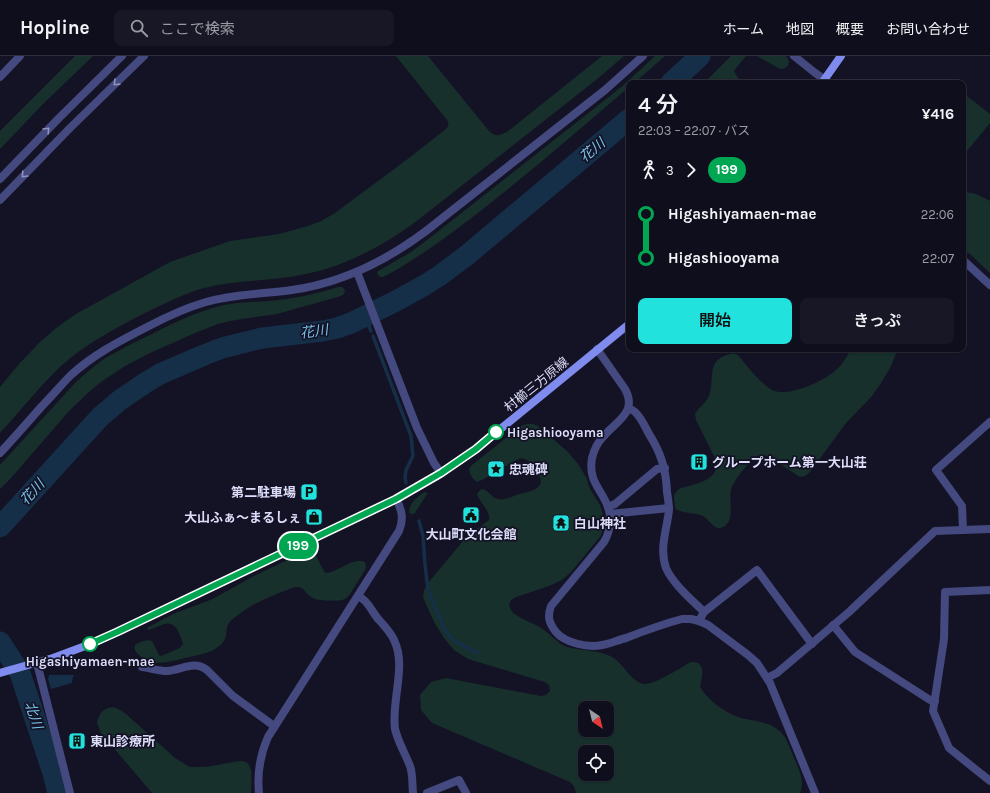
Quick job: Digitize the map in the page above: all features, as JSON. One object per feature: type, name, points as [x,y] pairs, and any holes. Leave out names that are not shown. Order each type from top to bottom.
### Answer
[{"type":"main road","points":[[824,80],[841,56]]},
{"type":"main road","name":"村櫛三方原線","points":[[0,673],[75,650],[117,632],[396,499],[441,473],[476,449],[626,326]]},
{"type":"street","points":[[0,77],[20,56]]},
{"type":"street","points":[[0,179],[122,56]]},
{"type":"street","points":[[0,200],[70,128],[144,56]]},
{"type":"street","points":[[0,453],[70,376],[84,364],[116,343],[171,315],[204,302],[221,298],[293,290],[317,285],[357,272],[386,258],[426,231],[605,90],[643,56]]},
{"type":"street","points":[[794,56],[822,80]]},
{"type":"street","points":[[966,263],[990,285]]},
{"type":"street","points":[[357,272],[417,428],[434,463],[441,473]]},
{"type":"street","points":[[597,349],[628,395],[629,402],[629,408],[626,414],[603,436],[598,443],[592,460],[593,478],[609,511],[609,528],[606,538],[551,606],[549,612],[551,624],[566,640],[588,645],[601,645],[682,619],[691,619],[708,625],[757,663],[767,678],[815,793]]},
{"type":"street","points":[[629,408],[636,412],[653,439],[665,468],[669,508],[663,550],[667,569],[677,585],[704,612]]},
{"type":"street","points":[[963,530],[962,506],[936,470],[990,422]]},
{"type":"street","points":[[609,511],[615,504],[657,470],[665,468]]},
{"type":"street","points":[[259,793],[258,773],[261,755],[274,726],[402,525],[402,513],[396,499]]},
{"type":"street","points":[[609,511],[669,508]]},
{"type":"street","points":[[767,678],[777,673],[849,612],[935,532],[990,529]]},
{"type":"street","points":[[699,621],[704,612],[757,570],[812,644]]},
{"type":"street","points":[[989,777],[949,748],[933,711],[944,639],[945,592],[990,590]]},
{"type":"street","points":[[358,596],[365,601],[378,620],[388,630],[398,651],[399,663],[395,727],[399,742],[410,767],[413,793]]},
{"type":"street","points":[[833,625],[855,652],[930,700],[935,701]]},
{"type":"street","points":[[33,664],[70,793]]},
{"type":"street","points":[[142,667],[167,671],[192,665],[203,667],[233,696],[274,726]]},
{"type":"street","points":[[427,793],[459,780],[466,793]]},
{"type":"green space","points":[[75,56],[93,56],[44,103],[0,149],[0,131]]},
{"type":"green space","points":[[396,56],[428,56],[489,131],[497,135],[507,132],[602,56],[624,56],[596,80],[418,220],[388,240],[357,257],[325,269],[290,277],[211,286],[177,298],[147,312],[98,338],[70,358],[45,382],[0,433],[0,387],[39,343],[56,328],[76,314],[170,262],[230,241],[279,234],[321,221],[335,213],[446,129],[448,127],[447,120]]},
{"type":"green space","points":[[655,56],[665,56],[637,80],[629,80]]},
{"type":"green space","points":[[731,56],[746,56],[734,71],[740,80],[707,80]]},
{"type":"green space","points":[[757,56],[786,56],[789,61],[788,66],[783,69],[778,68]]},
{"type":"green space","points":[[626,83],[626,90],[494,200],[419,256],[383,277],[378,275],[377,272],[411,252],[431,237]]},
{"type":"green space","points":[[966,95],[990,114],[990,123],[967,151]]},
{"type":"green space","points":[[966,193],[981,196],[990,201],[990,273],[966,252]]},
{"type":"green space","points":[[342,287],[345,290],[344,294],[341,296],[277,314],[218,324],[150,353],[125,366],[101,382],[69,411],[0,489],[0,465],[76,382],[104,359],[177,322],[214,308],[235,303],[296,298]]},
{"type":"green space","points":[[849,352],[897,352],[890,368],[872,396],[846,423],[810,472],[805,476],[800,477],[769,457],[764,455],[758,456],[746,466],[732,486],[730,495],[731,510],[729,520],[727,524],[720,528],[715,527],[703,516],[676,509],[674,498],[679,489],[706,480],[715,472],[715,458],[696,420],[695,414],[709,396],[713,370],[718,360],[733,353],[738,355],[767,387],[779,392],[787,392],[815,383],[831,374],[845,360]]},
{"type":"green space","points":[[527,424],[538,426],[568,452],[586,477],[590,489],[600,505],[603,515],[603,528],[601,535],[572,571],[562,580],[511,600],[509,605],[513,613],[544,630],[564,646],[602,653],[612,657],[639,683],[649,684],[691,662],[696,662],[702,670],[700,687],[713,702],[723,710],[735,716],[773,726],[783,735],[788,743],[801,775],[802,787],[800,793],[576,793],[574,786],[570,782],[432,723],[421,710],[420,695],[431,682],[446,678],[541,696],[546,695],[550,691],[549,685],[545,682],[468,659],[454,650],[434,622],[423,597],[424,590],[428,583],[463,541],[489,520],[487,510],[477,494],[480,490],[483,489],[496,498],[503,499],[527,492],[537,488],[540,485],[541,479],[537,472],[527,460],[523,458],[516,460],[477,482],[470,473],[469,469],[521,426]]},
{"type":"green space","points":[[425,492],[428,493],[415,513],[410,514],[409,510],[413,502]]},
{"type":"green space","points":[[309,551],[317,558],[326,573],[355,561],[365,562],[365,570],[347,598],[343,600],[319,600],[310,596],[303,589],[295,587],[258,602],[234,618],[228,624],[224,640],[212,651],[160,663],[148,661],[135,651],[135,645],[148,640],[152,641],[159,655],[161,656],[180,648],[183,644],[182,640],[178,631],[172,624],[169,623],[161,625],[149,630],[147,628],[173,614],[213,599],[252,577]]},
{"type":"green space","points":[[114,707],[126,714],[175,758],[190,767],[205,767],[240,761],[246,762],[251,771],[251,793],[152,793],[101,733],[97,723],[99,716],[104,710]]},
{"type":"water","points":[[49,675],[74,675],[72,683],[51,689],[48,679]]},
{"type":"waterway","name":"花川","points":[[674,80],[700,56]]},
{"type":"waterway","name":"花川","points":[[0,527],[100,417],[120,400],[145,383],[160,374],[222,348],[262,338],[337,328],[351,323],[396,301],[425,285],[466,256],[626,122]]},
{"type":"waterway","points":[[365,317],[371,331]]},
{"type":"waterway","points":[[373,336],[411,436],[413,456],[406,470],[406,483]]},
{"type":"waterway","points":[[419,521],[423,536],[428,589],[444,628],[449,636],[455,641],[477,653]]},
{"type":"waterway","name":"北川","points":[[0,642],[20,673],[53,773],[58,793]]},
{"type":"bus line","name":"199","points":[[90,644],[396,499],[417,488],[456,463],[496,432]]},
{"type":"place","name":"Higashiooyama","points":[[496,432]]},
{"type":"place","name":"グループホーム第一大山荘","points":[[699,462]]},
{"type":"place","name":"忠魂碑","points":[[496,469]]},
{"type":"place","name":"第二駐車場","points":[[309,492]]},
{"type":"place","name":"大山町文化会館","points":[[471,515]]},
{"type":"place","name":"大山ふぁ～まるしぇ","points":[[314,517]]},
{"type":"place","name":"白山神社","points":[[561,523]]},
{"type":"place","name":"Higashiyamaen-mae","points":[[90,644]]},
{"type":"place","name":"東山診療所","points":[[77,741]]}]
